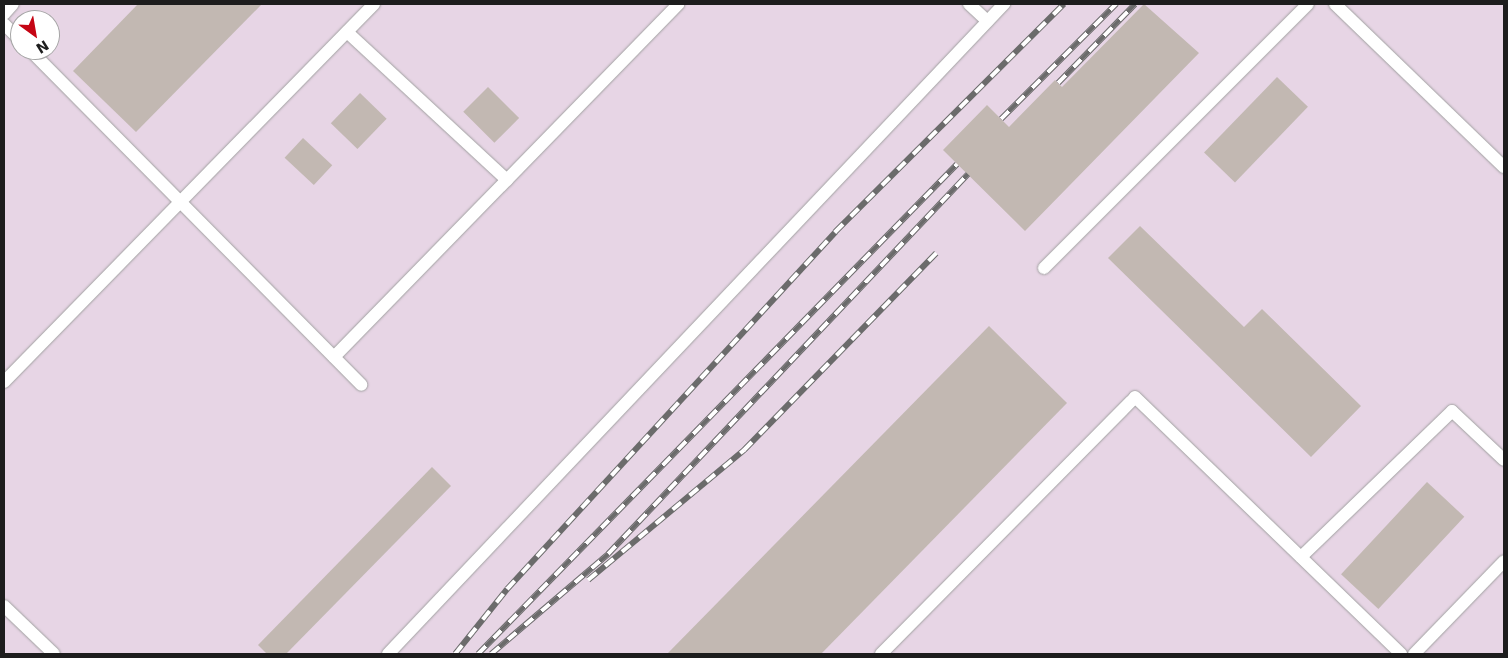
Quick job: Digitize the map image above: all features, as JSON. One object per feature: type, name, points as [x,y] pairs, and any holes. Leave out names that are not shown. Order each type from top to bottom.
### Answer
[{"type":"lane","points":[[4,14],[13,4]]},
{"type":"lane","points":[[4,382],[374,4]]},
{"type":"lane","points":[[334,357],[678,4]]},
{"type":"lane","points":[[969,4],[987,21]]},
{"type":"lane","points":[[388,654],[1004,4]]},
{"type":"lane","points":[[1044,268],[1308,4]]},
{"type":"lane","points":[[1335,4],[1504,167]]},
{"type":"lane","points":[[347,32],[507,180]]},
{"type":"lane","points":[[40,60],[182,200],[361,385]]},
{"type":"lane","points":[[881,654],[1135,397],[1401,654]]},
{"type":"lane","points":[[1301,557],[1452,411],[1504,460]]},
{"type":"lane","points":[[1414,654],[1504,561]]},
{"type":"lane","points":[[4,606],[54,654]]},
{"type":"shaded area","points":[[4,4],[1504,4],[1504,654],[4,654]]},
{"type":"building","points":[[138,4],[262,4],[136,132],[73,71]]},
{"type":"building","points":[[1144,4],[1199,53],[1025,231],[943,150],[987,105],[1009,127],[1055,80],[1062,87]]},
{"type":"building","points":[[1277,77],[1308,107],[1235,182],[1204,153]]},
{"type":"building","points":[[488,87],[519,118],[494,143],[463,112]]},
{"type":"building","points":[[360,93],[387,119],[357,149],[331,123]]},
{"type":"building","points":[[303,138],[332,165],[314,185],[285,158]]},
{"type":"building","points":[[1140,226],[1244,327],[1262,309],[1361,406],[1311,457],[1108,258]]},
{"type":"building","points":[[989,326],[1067,403],[821,654],[667,654]]},
{"type":"building","points":[[432,467],[451,486],[286,654],[267,654],[258,645]]},
{"type":"building","points":[[1427,482],[1464,517],[1378,609],[1341,574]]},
{"type":"railway","points":[[455,654],[507,589],[835,232],[1064,4]]},
{"type":"railway","points":[[1001,119],[1116,4]]},
{"type":"railway","points":[[1058,83],[1135,4]]},
{"type":"railway","points":[[478,654],[957,164]]},
{"type":"railway","points":[[491,654],[608,554],[968,174]]},
{"type":"railway","points":[[588,580],[744,450],[936,253]]}]
